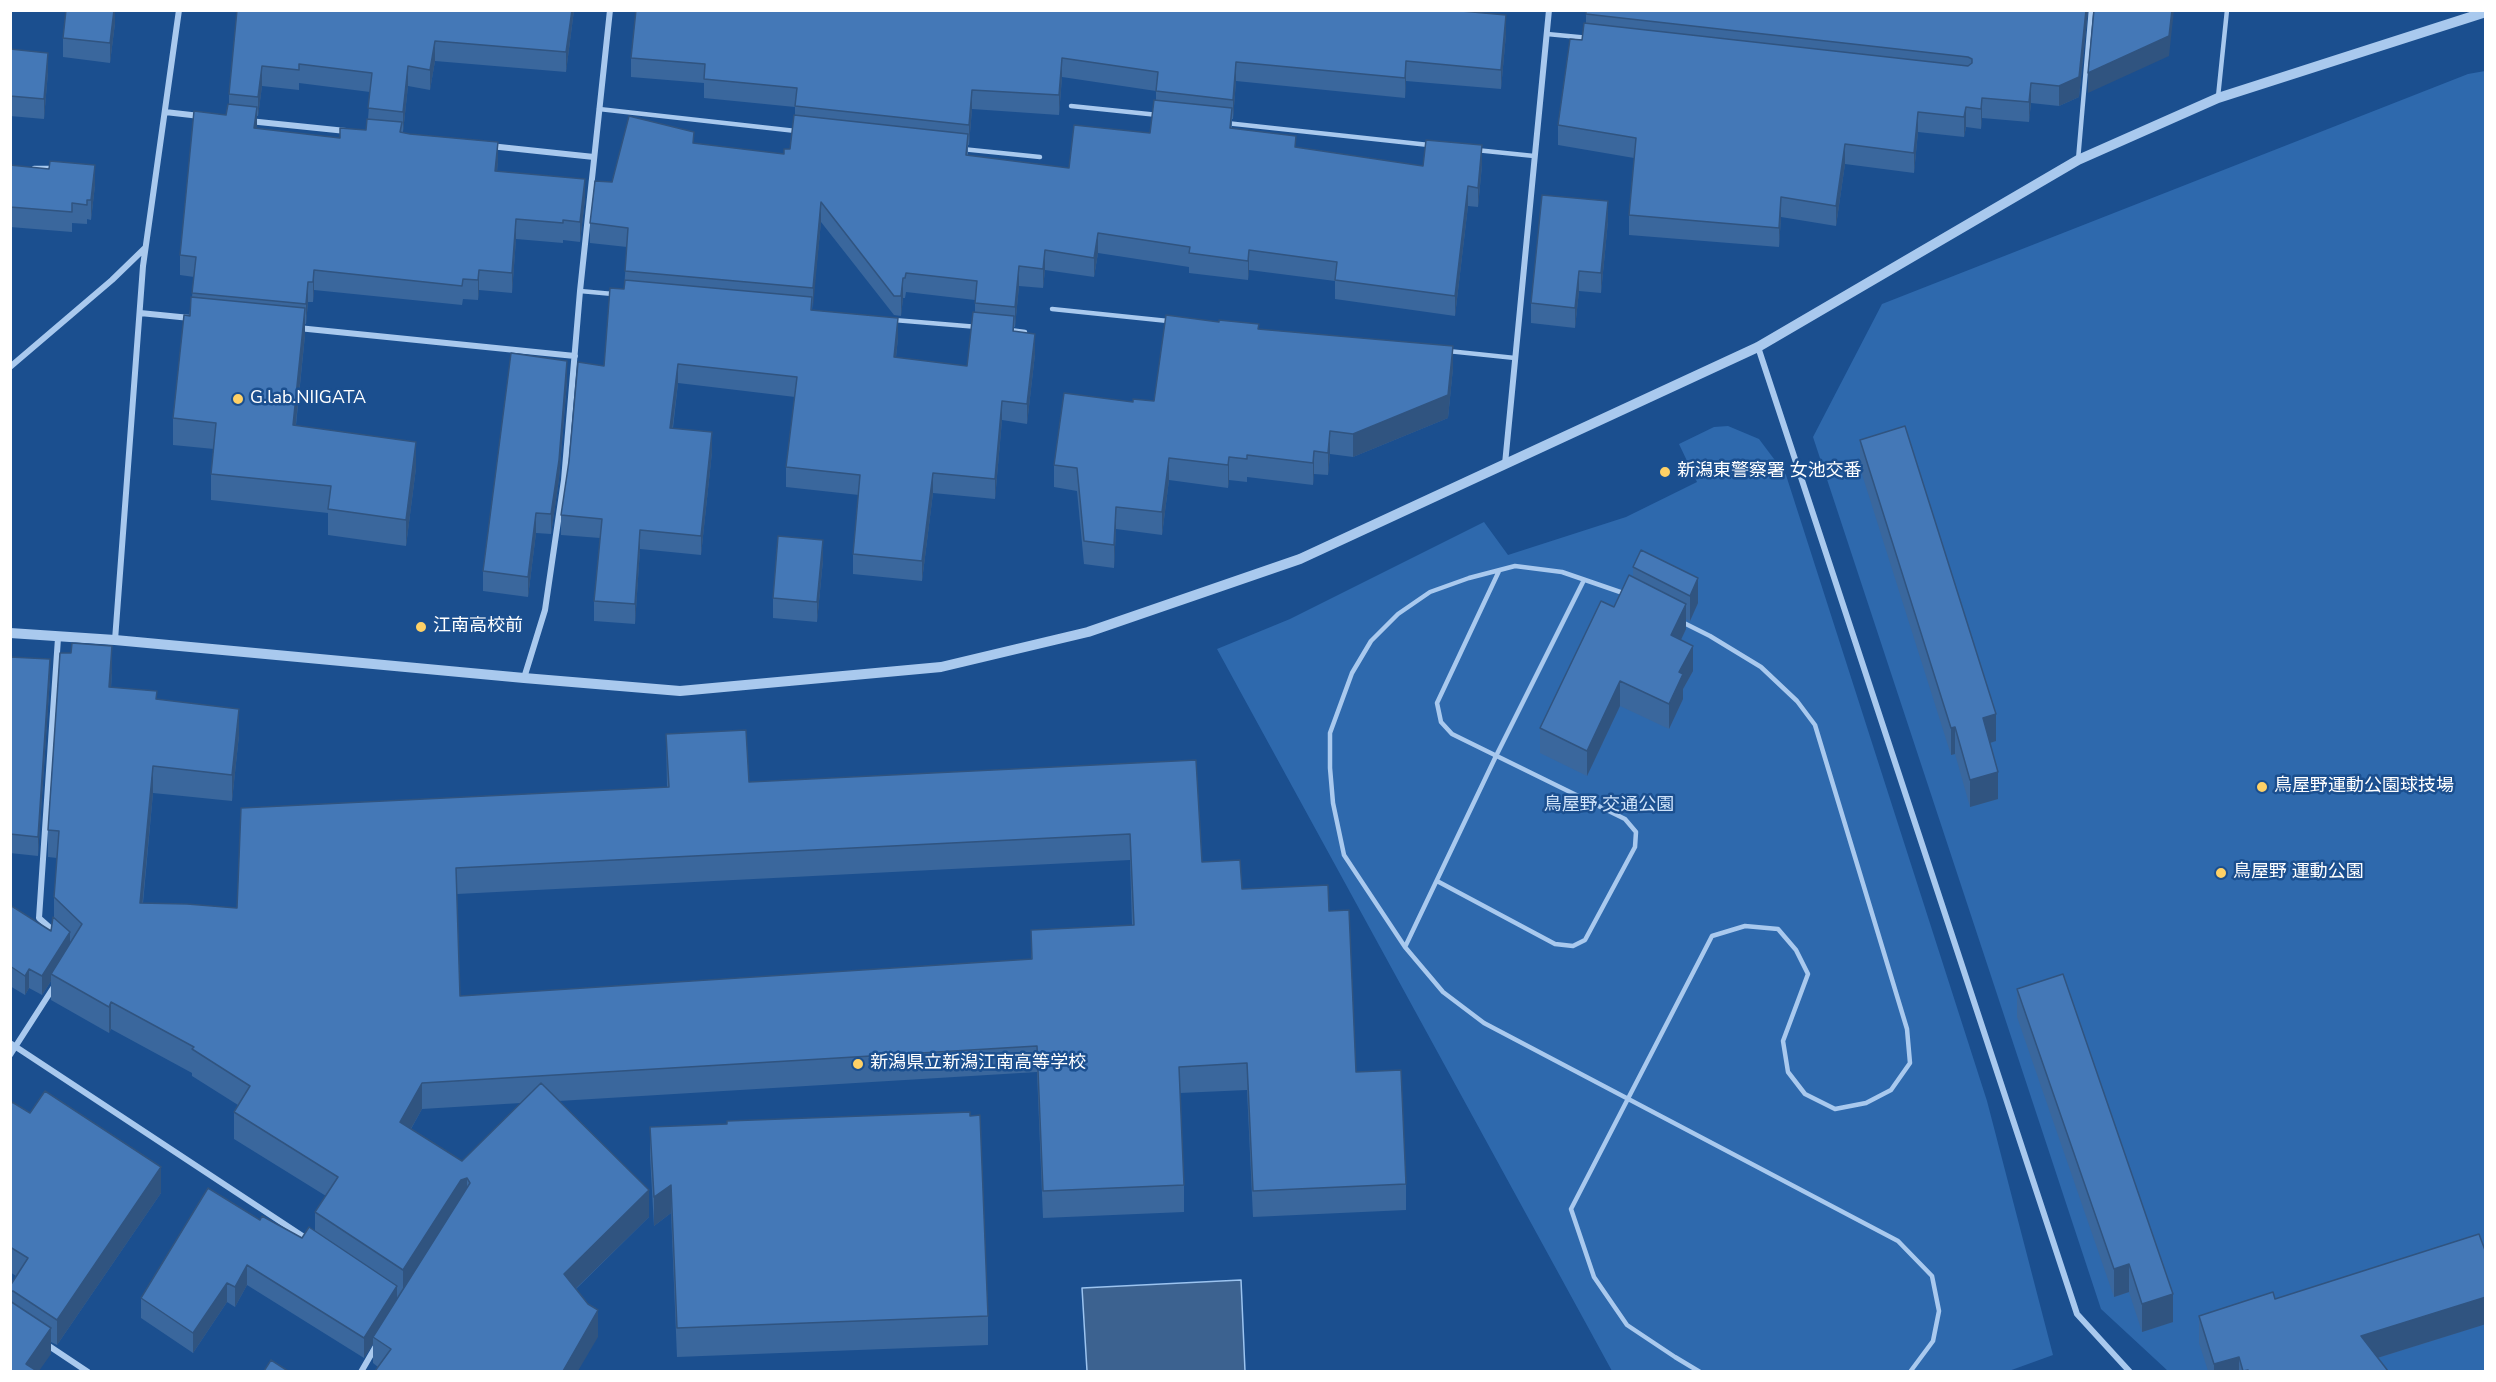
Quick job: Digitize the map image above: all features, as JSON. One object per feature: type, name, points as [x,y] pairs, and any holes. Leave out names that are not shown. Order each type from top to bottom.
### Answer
[{"type":"street","points":[[115,640],[146,247],[179,10]]},
{"type":"street","points":[[524,678],[545,610],[564,480],[580,291],[610,10]]},
{"type":"street","points":[[1504,464],[1549,10]]},
{"type":"street","points":[[10,633],[115,640],[680,691],[941,667],[1088,632],[1300,559],[1758,347],[2078,160],[2218,98],[2472,13],[2486,12]]},
{"type":"street","points":[[165,112],[212,117]]},
{"type":"street","points":[[236,119],[356,132]]},
{"type":"street","points":[[487,146],[594,157]]},
{"type":"street","points":[[10,366],[112,280],[146,247]]},
{"type":"street","points":[[140,313],[198,318]]},
{"type":"street","points":[[292,328],[575,356]]},
{"type":"street","points":[[1758,347],[2077,1314],[2130,1371]]},
{"type":"street","points":[[58,638],[39,918],[62,938]]},
{"type":"street","points":[[10,1056],[13,1044],[59,979]]},
{"type":"street","points":[[13,1044],[314,1243]]},
{"type":"street","points":[[39,1340],[88,1371]]},
{"type":"street","points":[[361,1371],[379,1342]]},
{"type":"lane","points":[[2078,160],[2091,10]]},
{"type":"lane","points":[[2218,98],[2227,10]]},
{"type":"lane","points":[[1546,34],[1593,39]]},
{"type":"lane","points":[[1071,106],[1166,116]]},
{"type":"lane","points":[[599,109],[801,131]]},
{"type":"lane","points":[[1214,122],[1439,146]]},
{"type":"lane","points":[[956,148],[1040,157]]},
{"type":"lane","points":[[1475,150],[1534,156]]},
{"type":"lane","points":[[33,168],[55,168]]},
{"type":"lane","points":[[580,291],[615,294]]},
{"type":"lane","points":[[1052,309],[1171,321]]},
{"type":"lane","points":[[884,319],[989,328]]},
{"type":"lane","points":[[1001,330],[1024,332]]},
{"type":"lane","points":[[1444,350],[1515,358]]},
{"type":"lane","points":[[1630,596],[1562,572],[1515,566],[1469,578],[1430,592],[1398,614],[1371,641],[1352,673],[1330,733],[1333,803],[1344,855],[1384,919],[1405,947],[1443,992],[1484,1023],[1898,1241],[1932,1276],[1939,1311],[1933,1341],[1910,1371]]},
{"type":"lane","points":[[1437,881],[1555,944],[1573,946],[1585,940],[1635,847],[1636,832],[1625,819],[1452,734],[1442,722],[1437,703],[1499,570]]},
{"type":"lane","points":[[1405,947],[1584,579]]},
{"type":"lane","points":[[1680,621],[1761,667],[1797,701],[1815,725],[1907,1029],[1910,1063],[1891,1089],[1866,1103],[1835,1108],[1804,1094],[1788,1072],[1783,1041],[1808,974],[1796,950],[1778,929],[1745,926],[1712,936],[1571,1209],[1594,1277],[1627,1325],[1700,1371]]},
{"type":"green space","name":"鳥屋野 運動公園","points":[[2485,71],[2485,1371],[2168,1371],[2101,1309],[1813,437],[1882,304],[2468,74]]},
{"type":"green space","name":"鳥屋野 交通公園","points":[[1728,426],[1759,439],[1786,475],[1987,1101],[2053,1355],[2006,1372],[1612,1371],[1217,649],[1290,619],[1484,522],[1508,555],[1626,517],[1697,482],[1679,444],[1714,427]]},
{"type":"shaded area","points":[[1241,1280],[1245,1371],[1087,1371],[1082,1288]]},
{"type":"building","points":[[66,10],[114,10],[110,43],[63,38]]},
{"type":"building","points":[[237,10],[572,10],[566,52],[435,41],[430,70],[408,66],[403,112],[368,108],[372,73],[299,64],[299,70],[262,66],[258,97],[229,94]]},
{"type":"building","points":[[636,10],[1450,10],[1506,15],[1501,70],[1406,61],[1405,78],[1236,62],[1233,100],[1156,91],[1158,72],[1062,58],[1059,95],[972,90],[969,125],[795,106],[797,88],[704,79],[705,64],[631,58]]},
{"type":"building","points":[[1586,10],[2086,10],[2079,77],[2059,86],[2031,83],[2029,102],[1982,98],[1981,109],[1966,107],[1964,117],[1918,112],[1914,153],[1845,144],[1836,206],[1781,197],[1779,228],[1629,215],[1636,138],[1558,125],[1570,39],[1582,40],[1584,23],[1968,66],[1972,63],[1972,59],[1586,14]]},
{"type":"building","points":[[2094,10],[2172,10],[2169,36],[2088,73]]},
{"type":"building","points":[[10,49],[48,53],[44,99],[10,96]]},
{"type":"building","points":[[1154,100],[1232,108],[1230,128],[1296,136],[1295,147],[1423,166],[1426,140],[1482,145],[1478,188],[1468,186],[1455,296],[1335,280],[1337,262],[1249,250],[1248,261],[1189,253],[1190,247],[1098,233],[1094,258],[1045,250],[1043,269],[1019,266],[1015,307],[975,303],[977,281],[906,273],[903,278],[901,296],[894,296],[821,202],[813,288],[625,271],[628,228],[590,223],[595,181],[612,182],[629,116],[694,132],[693,143],[784,154],[784,149],[790,149],[794,115],[968,134],[966,155],[1069,168],[1074,125],[1150,133]]},
{"type":"building","points":[[228,104],[257,107],[254,128],[340,138],[340,128],[366,130],[367,119],[402,122],[400,132],[410,134],[498,142],[495,171],[585,179],[580,222],[516,219],[512,273],[479,270],[478,280],[463,279],[462,286],[314,270],[313,282],[308,282],[306,304],[192,293],[196,257],[180,255],[194,111],[226,115]]},
{"type":"building","points":[[50,161],[95,165],[91,200],[87,200],[87,205],[72,203],[72,212],[10,207],[10,165],[49,169]]},
{"type":"building","points":[[1542,195],[1608,201],[1601,273],[1579,271],[1575,308],[1531,303]]},
{"type":"building","points":[[625,280],[812,297],[811,310],[898,318],[894,357],[967,366],[973,312],[1014,316],[1013,331],[1035,334],[1027,404],[1002,401],[995,479],[933,473],[922,561],[853,554],[860,475],[786,467],[797,377],[678,364],[670,428],[712,432],[701,536],[640,530],[635,604],[594,601],[602,519],[561,515],[569,461],[578,362],[604,366],[610,288],[624,289]]},
{"type":"building","points":[[191,297],[305,308],[293,425],[416,442],[406,520],[328,509],[331,486],[211,474],[216,423],[173,418],[184,315],[190,316]]},
{"type":"building","points":[[1166,315],[1219,322],[1219,320],[1259,324],[1258,329],[1453,346],[1448,395],[1353,434],[1330,431],[1328,453],[1314,451],[1313,463],[1247,455],[1247,459],[1229,457],[1228,465],[1169,458],[1162,512],[1116,507],[1114,545],[1084,541],[1077,468],[1054,465],[1064,393],[1133,402],[1133,399],[1154,401]]},
{"type":"building","points":[[511,353],[567,361],[559,460],[551,514],[536,513],[528,577],[483,571]]},
{"type":"building","points":[[1905,426],[1996,714],[1983,718],[1998,772],[1970,780],[1955,727],[1951,728],[1860,440]]},
{"type":"building","points":[[778,536],[823,540],[817,602],[773,598]]},
{"type":"building","points":[[1641,550],[1698,578],[1690,596],[1633,567]]},
{"type":"building","points":[[1629,575],[1686,604],[1671,635],[1693,646],[1679,672],[1683,674],[1669,704],[1620,681],[1587,751],[1540,728],[1601,601],[1614,607]]},
{"type":"building","points":[[72,643],[112,646],[109,687],[157,691],[156,699],[239,709],[232,775],[153,766],[140,903],[237,908],[241,808],[669,787],[666,734],[746,730],[749,782],[1196,760],[1202,862],[1240,860],[1242,889],[1328,885],[1329,911],[1349,910],[1356,1072],[1401,1070],[1406,1184],[1253,1191],[1247,1063],[1179,1067],[1184,1185],[1043,1191],[1037,1046],[422,1083],[400,1122],[462,1161],[541,1083],[649,1190],[564,1274],[588,1304],[598,1310],[563,1371],[375,1371],[391,1349],[373,1337],[470,1183],[467,1178],[461,1180],[403,1270],[315,1212],[338,1177],[234,1112],[250,1086],[192,1049],[194,1047],[111,1002],[109,1007],[51,974],[82,924],[54,897],[59,831],[48,830],[60,653],[71,653]],"holes":[[[1130,834],[1134,925],[1031,930],[1032,959],[460,996],[456,868]]]},
{"type":"building","points":[[10,657],[50,659],[38,837],[10,834]]},
{"type":"building","points":[[10,905],[51,931],[53,917],[70,932],[42,976],[29,969],[25,976],[10,966]]},
{"type":"building","points":[[2063,974],[2173,1294],[2142,1304],[2129,1264],[2114,1269],[2017,989]]},
{"type":"building","points":[[45,1091],[161,1167],[57,1320],[13,1291],[10,1292],[10,1286],[28,1258],[10,1247],[10,1104],[12,1102],[30,1113]]},
{"type":"building","points":[[970,1112],[970,1116],[980,1115],[988,1316],[677,1328],[671,1185],[654,1197],[650,1127],[727,1124],[727,1121]]},
{"type":"building","points":[[208,1188],[260,1220],[262,1216],[302,1238],[309,1227],[397,1286],[364,1338],[247,1265],[235,1287],[227,1283],[193,1333],[141,1298]]},
{"type":"building","points":[[2479,1234],[2486,1253],[2486,1297],[2361,1336],[2388,1371],[2243,1371],[2239,1357],[2214,1364],[2199,1316],[2273,1292],[2275,1299]]},
{"type":"building","points":[[10,1301],[51,1328],[26,1364],[37,1371],[10,1371]]},
{"type":"building","points":[[271,1360],[288,1371],[264,1371]]},
{"type":"place","name":"G.lab.NIIGATA","points":[[238,399]]},
{"type":"place","name":"新潟東警察署 女池交番","points":[[1665,472]]},
{"type":"place","name":"江南高校前","points":[[421,627]]},
{"type":"place","name":"鳥屋野運動公園球技場","points":[[2262,787]]},
{"type":"place","name":"鳥屋野 運動公園","points":[[2221,873]]},
{"type":"place","name":"新潟県立新潟江南高等学校","points":[[858,1064]]}]
